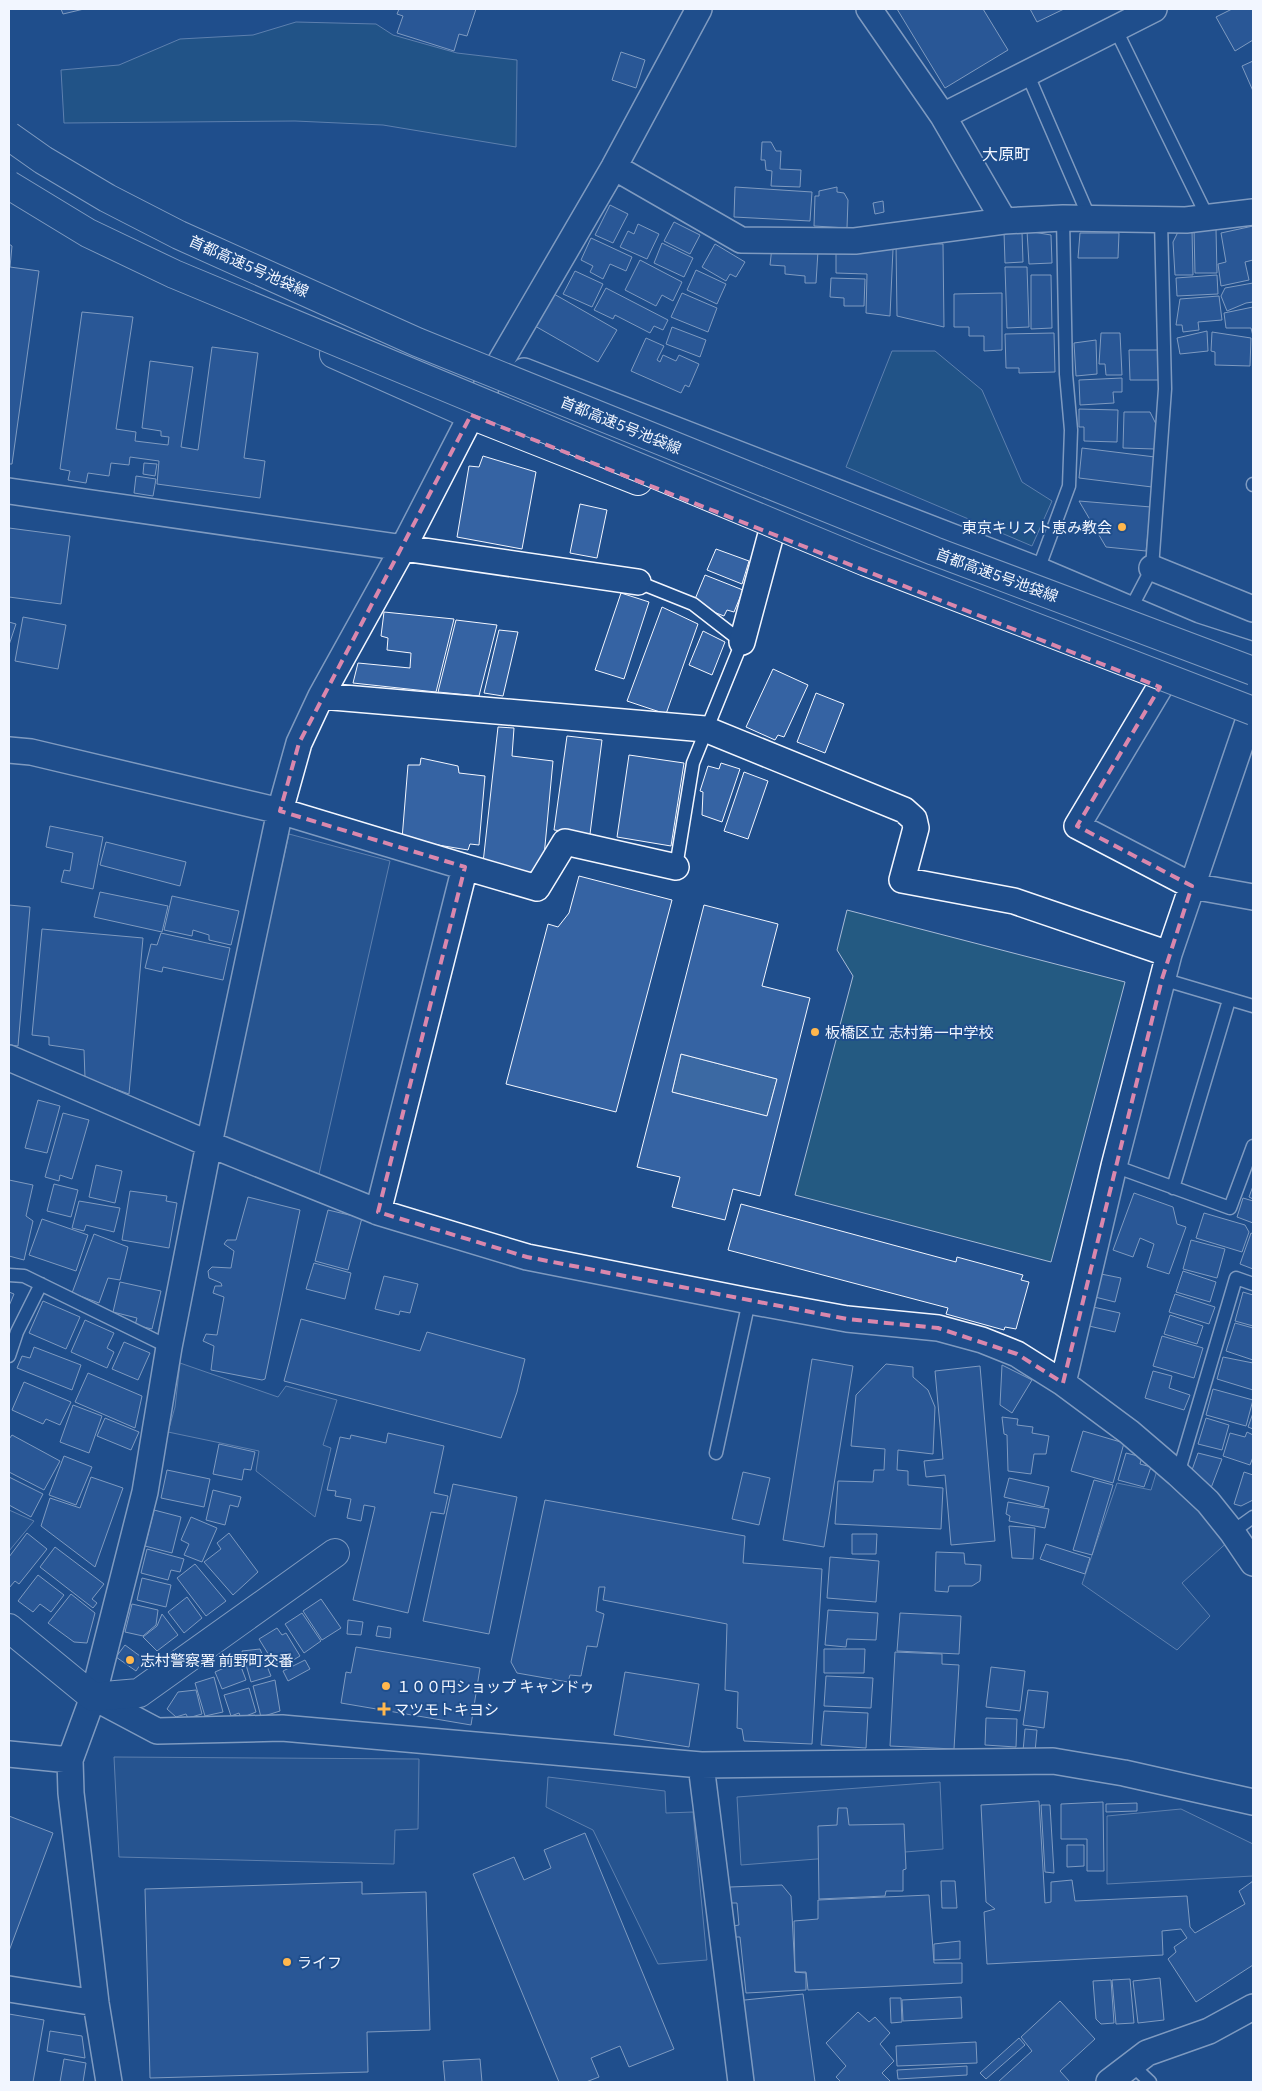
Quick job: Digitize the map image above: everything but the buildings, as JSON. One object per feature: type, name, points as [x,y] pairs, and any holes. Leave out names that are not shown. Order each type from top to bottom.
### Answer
[{"type":"main road","name":"首都高速5号池袋線","points":[[9,136],[43,160],[107,198],[179,235],[417,342],[924,548],[1253,671]]},
{"type":"main road","points":[[9,185],[88,233],[174,274],[866,562],[1251,719]]},
{"type":"main road","points":[[9,195],[48,222],[130,264],[471,415],[1160,687],[1251,719]]},
{"type":"main road","points":[[9,1628],[93,1697],[139,1693],[335,1553]]},
{"type":"street","points":[[110,2082],[96,2002],[71,1793],[70,1760],[93,1697],[145,1492],[169,1347],[209,1144],[280,811],[299,743],[321,696],[403,548],[471,415],[614,167],[699,9]]},
{"type":"street","points":[[869,9],[943,116],[1004,221]]},
{"type":"street","points":[[943,116],[1154,9]]},
{"type":"street","points":[[9,128],[120,197],[234,252],[500,362],[1038,570],[1191,635],[1253,655]]},
{"type":"street","points":[[614,167],[741,240],[855,242],[1004,221],[1064,218],[1186,220],[1253,212]]},
{"type":"street","points":[[9,491],[638,582]]},
{"type":"street","points":[[742,642],[771,534]]},
{"type":"street","points":[[1152,568],[1253,609]]},
{"type":"street","points":[[1160,687],[1077,826],[1192,886],[1253,897]]},
{"type":"street","points":[[321,696],[705,730],[904,810],[914,819],[916,828],[902,880],[1014,901],[1169,954]]},
{"type":"street","points":[[1063,1383],[1114,1166],[1169,954],[1251,719]]},
{"type":"street","points":[[9,750],[31,752],[280,811],[537,888],[565,842],[676,867]]},
{"type":"street","points":[[378,1212],[465,867]]},
{"type":"street","points":[[9,1058],[209,1144],[378,1212],[527,1257],[749,1302],[847,1319],[938,1328],[982,1340],[1017,1354],[1063,1383],[1129,1432],[1178,1474],[1208,1502],[1232,1532],[1253,1563]]},
{"type":"street","points":[[93,1697],[157,1731],[282,1728],[701,1765],[1053,1760],[1124,1773],[1253,1802]]},
{"type":"street","points":[[9,1754],[70,1760]]},
{"type":"street","points":[[701,1765],[741,2082]]},
{"type":"street","points":[[9,1989],[96,2002]]},
{"type":"street","points":[[1110,2082],[1147,2053],[1209,2031],[1253,2007]]},
{"type":"lane","points":[[1115,28],[1208,218]]},
{"type":"lane","points":[[1027,73],[1090,219]]},
{"type":"lane","points":[[1038,570],[1069,486],[1071,430],[1066,374],[1064,218]]},
{"type":"lane","points":[[1130,610],[1152,568],[1165,389],[1161,220]]},
{"type":"lane","points":[[638,582],[693,604],[742,642],[693,763],[676,867]]},
{"type":"lane","points":[[1162,979],[1253,1006]]},
{"type":"lane","points":[[1172,1188],[1229,1000]]},
{"type":"lane","points":[[1114,1166],[1230,1208],[1253,1146]]},
{"type":"lane","points":[[9,1275],[24,1276],[169,1347]]},
{"type":"lane","points":[[1178,1474],[1236,1278],[1253,1284]]},
{"type":"lane","points":[[9,1356],[17,1332],[41,1284]]},
{"type":"lane","points":[[716,1452],[749,1302]]},
{"type":"lane","points":[[1232,1532],[1253,1517]]},
{"type":"lane","points":[[1132,2065],[1150,2082]]},
{"type":"highlighted area","points":[[471,415],[1160,687],[1077,826],[1192,886],[1162,979],[1063,1383],[1017,1354],[938,1328],[847,1319],[527,1257],[378,1212],[465,867],[280,811],[299,743]]},
{"type":"shaded area","points":[[296,22],[376,24],[393,35],[457,53],[517,60],[516,147],[383,125],[295,121],[64,123],[61,70],[119,65],[180,39],[253,35]]},
{"type":"shaded area","points":[[892,351],[935,351],[982,390],[1022,482],[1052,501],[1032,546],[846,467]]},
{"type":"shaded area","points":[[289,834],[390,861],[319,1174],[220,1135]]},
{"type":"shaded area","points":[[847,910],[1125,982],[1051,1262],[795,1195],[853,976],[837,950]]},
{"type":"shaded area","points":[[681,1054],[777,1079],[767,1116],[672,1092]]},
{"type":"shaded area","points":[[180,1363],[278,1397],[286,1386],[337,1400],[323,1445],[331,1448],[315,1517],[256,1471],[259,1451],[168,1432],[175,1407]]},
{"type":"shaded area","points":[[1158,1467],[1231,1539],[1182,1583],[1210,1616],[1177,1650],[1082,1584],[1117,1483],[1151,1490]]},
{"type":"shaded area","points":[[9,1510],[34,1521],[9,1551]]},
{"type":"shaded area","points":[[114,1757],[419,1759],[418,1829],[395,1830],[394,1864],[119,1857]]},
{"type":"shaded area","points":[[548,1777],[665,1791],[666,1813],[693,1812],[707,1960],[658,1964],[593,1830],[546,1807]]},
{"type":"shaded area","points":[[940,1782],[943,1849],[741,1865],[737,1797]]},
{"type":"shaded area","points":[[1181,1809],[1253,1844],[1253,1876],[1107,1884],[1107,1816]]},
{"type":"place","name":"東京キリスト恵み教会","points":[[1122,527]]},
{"type":"place","name":"板橋区立 志村第一中学校","points":[[815,1032]]},
{"type":"place","name":"志村警察署 前野町交番","points":[[130,1660]]},
{"type":"place","name":"１００円ショップ キャンドゥ","points":[[386,1686]]},
{"type":"place","name":"マツモトキヨシ","points":[[384,1709]]},
{"type":"place","name":"ライフ","points":[[287,1962]]},
{"type":"district","name":"大原町","points":[[1006,154]]}]
